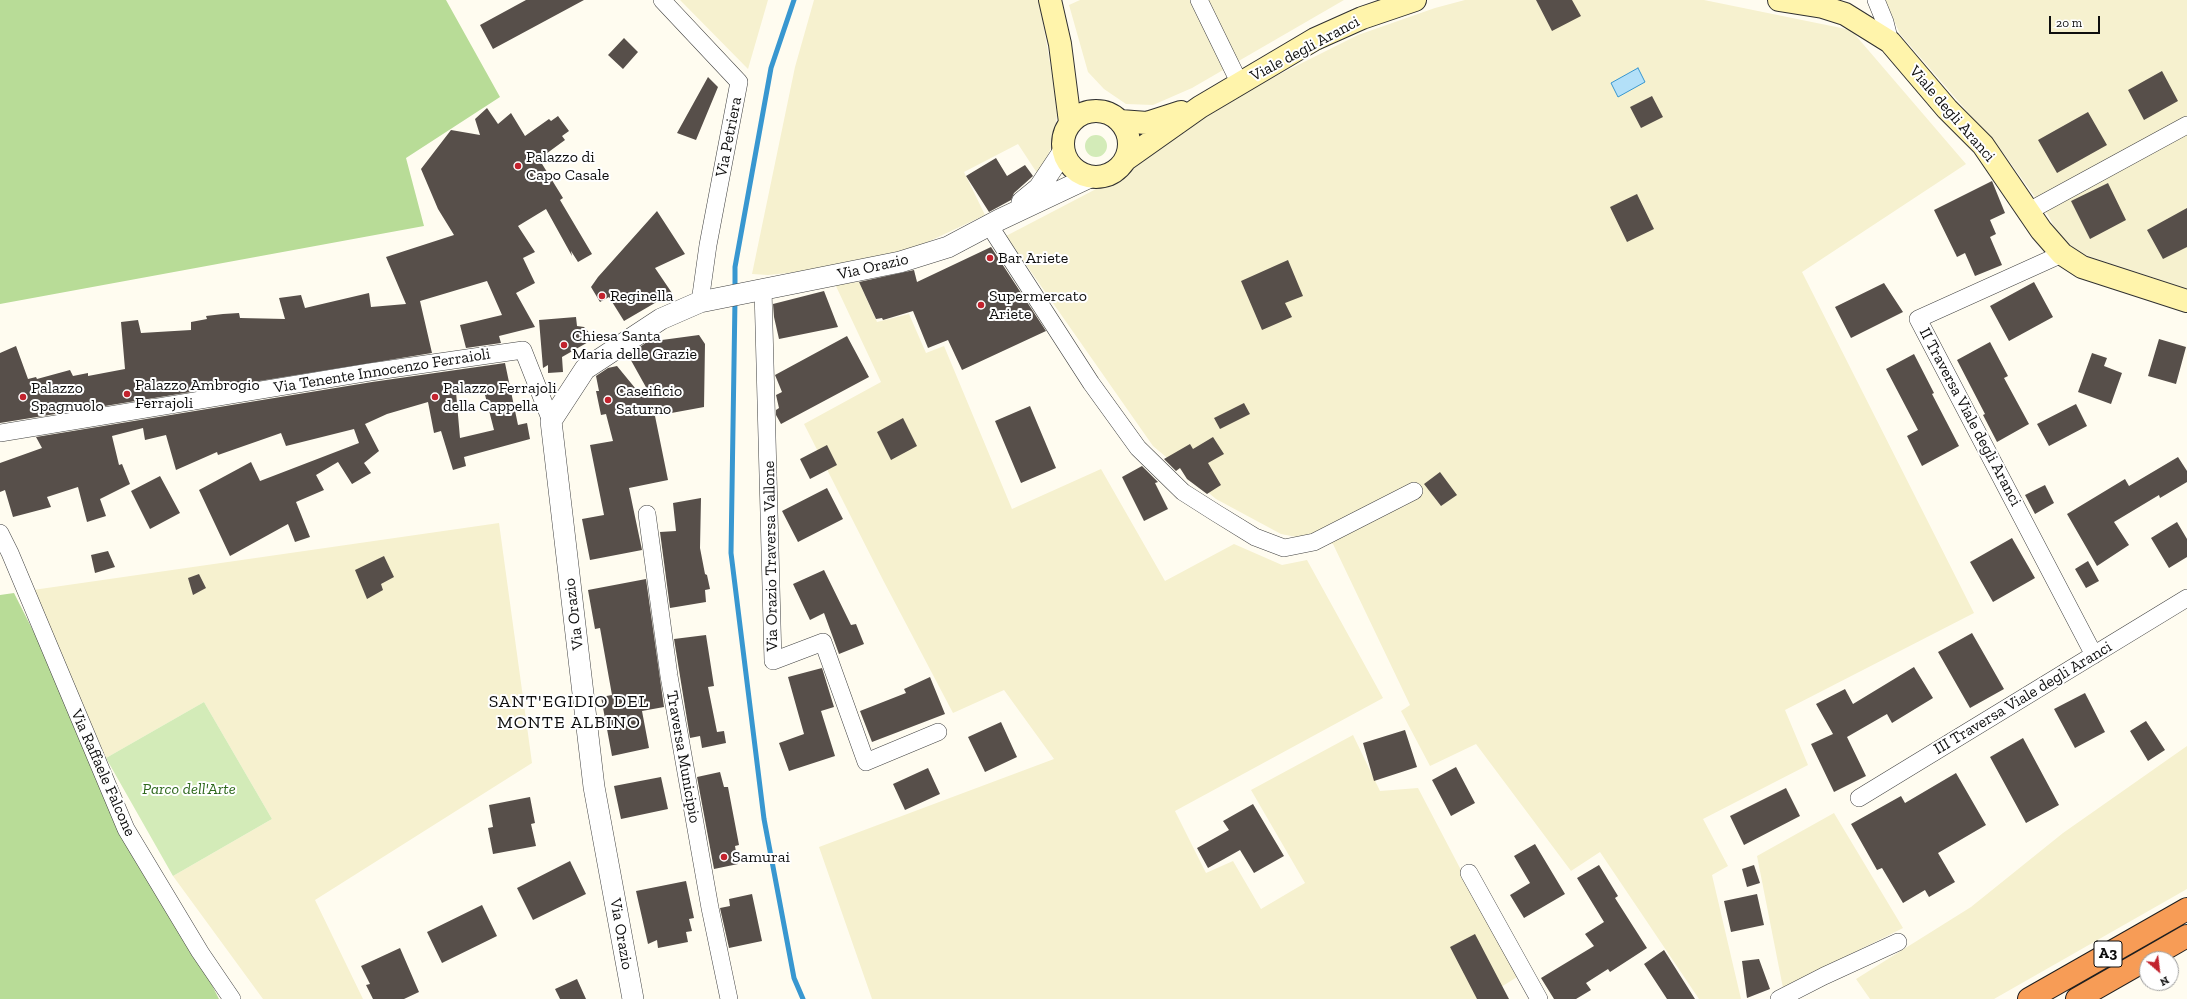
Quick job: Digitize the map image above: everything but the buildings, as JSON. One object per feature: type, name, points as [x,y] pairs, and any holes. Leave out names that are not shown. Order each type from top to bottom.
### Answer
[{"type":"highway","name":"A3","points":[[2029,999],[2187,909]]},
{"type":"highway","name":"A3","points":[[2161,951],[2187,936]]},
{"type":"highway","name":"A3","points":[[2077,999],[2139,964]]},
{"type":"main road","points":[[1050,0],[1060,44],[1070,122]]},
{"type":"main road","name":"Viale degli Aranci","points":[[1200,107],[1315,39],[1362,18],[1415,0]]},
{"type":"main road","name":"Viale degli Aranci","points":[[1779,0],[1823,7],[1845,14],[1890,42],[1947,109],[1983,145],[2029,211],[2040,230],[2062,254],[2082,267],[2187,301]]},
{"type":"main road","points":[[1060,44],[1074,85],[1096,111]]},
{"type":"main road","points":[[1120,122],[1147,123],[1200,107]]},
{"type":"main road","points":[[1125,160],[1129,140],[1126,130],[1120,122],[1109,114],[1096,111],[1086,112],[1070,122],[1062,141],[1063,152],[1067,161],[1073,168],[1090,177],[1100,177],[1110,174],[1119,168],[1125,160],[1200,107]]},
{"type":"street","name":"Via Petriera","points":[[662,0],[739,82],[708,245],[700,302]]},
{"type":"street","points":[[1199,0],[1240,84]]},
{"type":"street","points":[[1876,0],[1885,22],[1890,42]]},
{"type":"street","points":[[2029,211],[2187,125]]},
{"type":"street","points":[[994,223],[1039,188],[1063,152]]},
{"type":"street","points":[[994,223],[1090,177]]},
{"type":"street","name":"Via Orazio","points":[[700,302],[900,262],[948,247],[994,223]]},
{"type":"street","points":[[994,223],[1090,383],[1138,448],[1183,492],[1256,537],[1284,548],[1314,542],[1414,491]]},
{"type":"street","name":"II Traversa Viale degli Aranci","points":[[2062,254],[1918,320],[2094,655]]},
{"type":"street","name":"Via Orazio Traversa Vallone","points":[[763,289],[772,660],[823,642],[866,762],[938,732]]},
{"type":"street","points":[[551,421],[585,369],[661,319],[700,302]]},
{"type":"street","name":"Via Tenente Innocenzo Ferraioli","points":[[0,433],[370,372],[523,350],[551,421]]},
{"type":"street","name":"Via Orazio","points":[[551,421],[594,787],[633,999]]},
{"type":"street","name":"Traversa Municipio","points":[[647,514],[669,676],[710,908],[729,999]]},
{"type":"street","name":"Via Raffaele Falcone","points":[[0,533],[10,553],[126,830],[200,952],[232,999]]},
{"type":"street","name":"III Traversa Viale degli Aranci","points":[[1859,798],[2187,598]]},
{"type":"street","points":[[1469,873],[1539,999]]},
{"type":"street","points":[[1779,999],[1824,976],[1898,942]]},
{"type":"shaded area","points":[[680,0],[768,0],[748,69]]},
{"type":"shaded area","points":[[814,0],[1039,0],[1058,109],[1053,143],[1039,176],[1018,144],[964,172],[985,215],[900,255],[817,270],[768,275],[752,274],[795,67]]},
{"type":"shaded area","points":[[1080,0],[1344,0],[1192,88],[1153,105],[1126,104],[1104,89],[1088,72],[1069,5]]},
{"type":"shaded area","points":[[1465,0],[1704,0],[1851,30],[1966,164],[1802,272],[1974,613],[1785,710],[1808,765],[1703,819],[1728,866],[1712,875],[1741,999],[1699,999],[1600,852],[1571,871],[1476,744],[1430,766],[1401,711],[1410,705],[1333,544],[1281,534],[1216,499],[1153,446],[1006,236],[1121,176],[1162,139],[1256,86],[1358,35],[1435,8]]},
{"type":"shaded area","points":[[1885,0],[2187,0],[2187,289],[2082,254],[2059,236],[2048,215],[2004,154],[1900,34]]},
{"type":"shaded area","points":[[859,282],[877,322],[909,314],[926,353],[944,346],[1012,509],[1101,469],[1165,581],[1234,544],[1282,565],[1307,560],[1383,698],[1175,811],[1206,873],[1233,861],[1261,909],[1305,883],[1251,790],[1353,735],[1380,791],[1418,788],[1517,977],[1482,999],[872,999],[819,847],[1054,759],[1004,690],[953,713],[883,580],[804,424],[881,382],[835,284]]},
{"type":"shaded area","points":[[499,523],[532,763],[315,900],[363,999],[263,999],[173,876],[272,819],[204,702],[106,758],[33,590]]},
{"type":"shaded area","points":[[2187,746],[2187,889],[1994,999],[1870,999],[1856,979],[1971,907],[2063,833]]},
{"type":"shaded area","points":[[1834,813],[1903,928],[1783,988],[1757,856]]},
{"type":"green space","points":[[0,0],[446,0],[500,97],[406,158],[424,226],[0,304]]},
{"type":"green space","points":[[1096,135],[1104,138],[1107,146],[1104,154],[1096,157],[1088,154],[1085,146],[1088,138]]},
{"type":"green space","points":[[14,593],[219,999],[0,999],[0,595]]},
{"type":"green space","name":"Parco dell'Arte","points":[[204,702],[272,819],[173,876],[106,758]]},
{"type":"water","points":[[1638,68],[1645,82],[1618,97],[1611,83]]},
{"type":"waterway","points":[[735,290],[735,267],[771,68],[794,0]]},
{"type":"waterway","points":[[735,300],[731,553],[764,819],[794,978],[803,999]]},
{"type":"place","name":"Palazzo di Capo Casale","points":[[518,166]]},
{"type":"place","name":"Bar Ariete","points":[[990,258]]},
{"type":"place","name":"Reginella","points":[[602,296]]},
{"type":"place","name":"Supermercato Ariete","points":[[981,305]]},
{"type":"place","name":"Chiesa Santa Maria delle Grazie","points":[[564,345]]},
{"type":"place","name":"Palazzo Ambrogio Ferrajoli","points":[[127,394]]},
{"type":"place","name":"Palazzo Spagnuolo","points":[[23,397]]},
{"type":"place","name":"Palazzo Ferrajoli della Cappella","points":[[435,397]]},
{"type":"place","name":"Caseificio Saturno","points":[[608,400]]},
{"type":"place","name":"Samurai","points":[[724,857]]},
{"type":"district","name":"SANT'EGIDIO DEL MONTE ALBINO","points":[[569,712]]}]
